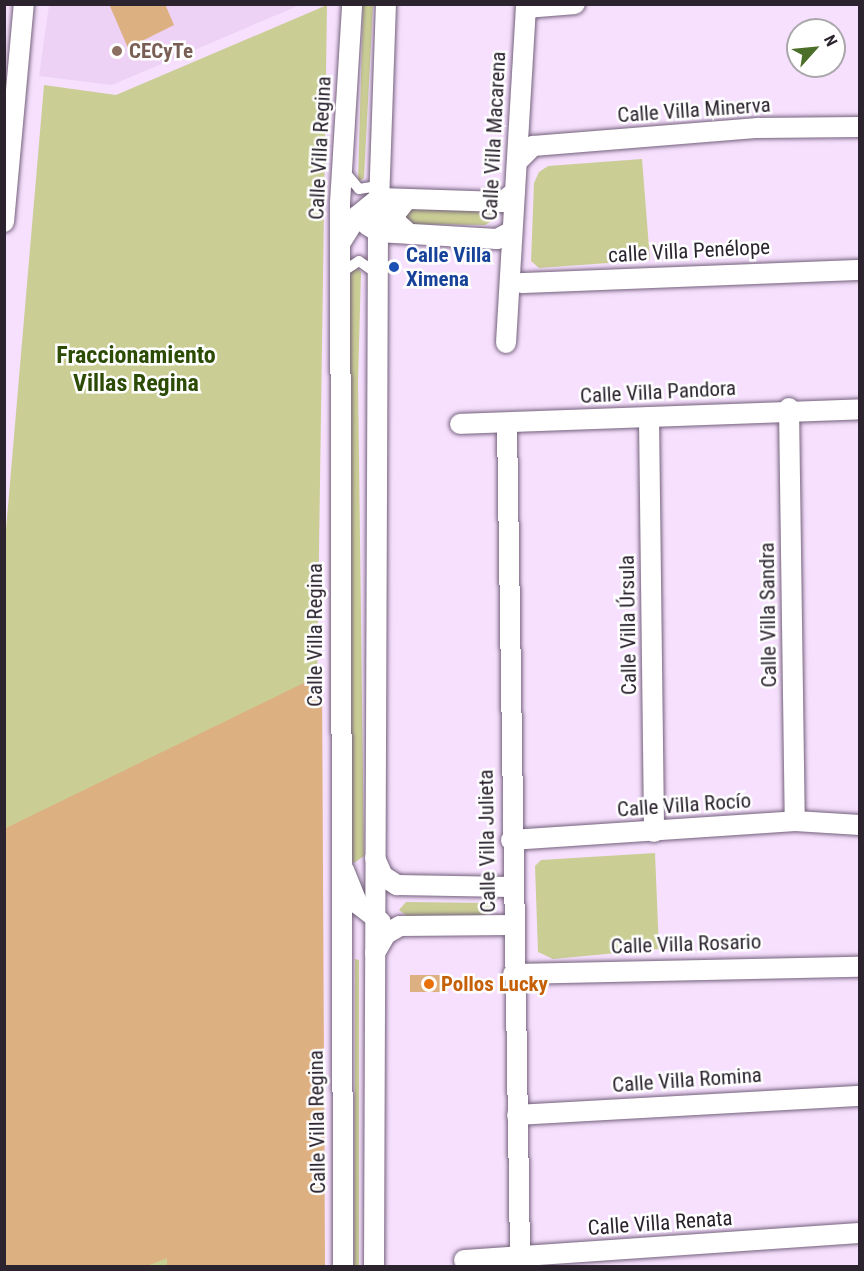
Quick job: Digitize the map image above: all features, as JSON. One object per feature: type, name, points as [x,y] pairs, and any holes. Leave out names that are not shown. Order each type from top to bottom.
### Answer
[{"type":"street","points":[[4,222],[24,4]]},
{"type":"street","name":"Calle Villa Regina","points":[[343,1266],[339,959],[340,243],[352,4]]},
{"type":"street","points":[[386,4],[389,236]]},
{"type":"street","points":[[526,6],[575,4]]},
{"type":"street","name":"Calle Villa Macarena","points":[[506,343],[515,288],[511,260],[498,236],[503,201],[526,141],[526,6]]},
{"type":"street","name":"Calle Villa Minerva","points":[[526,141],[758,128],[860,127]]},
{"type":"street","points":[[340,243],[357,216],[387,191],[503,201],[498,236],[389,236],[357,216],[342,177]]},
{"type":"street","points":[[375,1266],[374,855],[377,276],[392,218],[387,191]]},
{"type":"street","name":"calle Villa Penélope","points":[[515,288],[860,270]]},
{"type":"street","name":"Calle Villa Pandora","points":[[460,424],[507,425],[789,408],[860,409]]},
{"type":"street","name":"Calle Villa Sandra","points":[[789,408],[795,821]]},
{"type":"street","name":"Calle Villa Úrsula","points":[[649,417],[654,832]]},
{"type":"street","name":"Calle Villa Julieta","points":[[507,425],[511,887],[520,1257]]},
{"type":"street","name":"Calle Villa Rocío","points":[[511,840],[795,821],[860,825]]},
{"type":"street","points":[[339,847],[352,868],[365,867],[374,855]]},
{"type":"street","points":[[339,847],[358,904],[375,919],[400,926],[512,926]]},
{"type":"street","points":[[374,855],[383,876],[397,885]]},
{"type":"street","points":[[339,959],[358,904],[374,891],[397,885],[511,887]]},
{"type":"street","points":[[375,959],[386,934],[400,926]]},
{"type":"street","points":[[339,959],[347,952],[359,949],[375,959]]},
{"type":"street","name":"Calle Villa Rosario","points":[[513,974],[860,967]]},
{"type":"street","name":"Calle Villa Romina","points":[[517,1115],[860,1096]]},
{"type":"street","name":"Calle Villa Renata","points":[[464,1260],[860,1233]]},
{"type":"lane","points":[[342,177],[359,189],[372,187],[387,191]]},
{"type":"lane","points":[[340,274],[359,261],[371,266],[377,276]]},
{"type":"shaded area","name":"CECyTe","points":[[49,5],[300,5],[112,85],[39,76]]},
{"type":"green space","points":[[327,5],[317,688],[322,1266],[5,1266],[4,553],[44,85],[116,95]]},
{"type":"green space","points":[[363,5],[373,5],[364,178],[358,182]]},
{"type":"green space","points":[[642,159],[650,260],[539,268],[531,261],[534,183],[539,172],[548,166]]},
{"type":"green space","points":[[404,209],[490,211],[492,221],[485,225],[402,224]]},
{"type":"green space","points":[[357,268],[361,272],[358,381],[364,856],[354,863],[348,856],[349,352],[350,271]]},
{"type":"green space","points":[[655,853],[659,949],[553,959],[538,952],[535,866],[541,860]]},
{"type":"green space","points":[[406,902],[488,903],[493,910],[485,915],[407,916],[399,910]]},
{"type":"green space","points":[[355,959],[359,960],[359,1266],[354,1266]]},
{"type":"building","points":[[109,4],[165,4],[174,25],[128,48]]},
{"type":"building","points":[[322,674],[325,1266],[167,1266],[167,1258],[147,1266],[4,1266],[4,829]]},
{"type":"building","name":"Pollos Lucky","points":[[410,975],[448,975],[448,992],[410,992]]},
{"type":"place","name":"CECyTe","points":[[117,51]]},
{"type":"place","name":"Calle Villa Ximena","points":[[394,267]]},
{"type":"place","name":"Pollos Lucky","points":[[429,984]]},
{"type":"district","name":"Fraccionamiento Villas Regina","points":[[136,370]]}]
